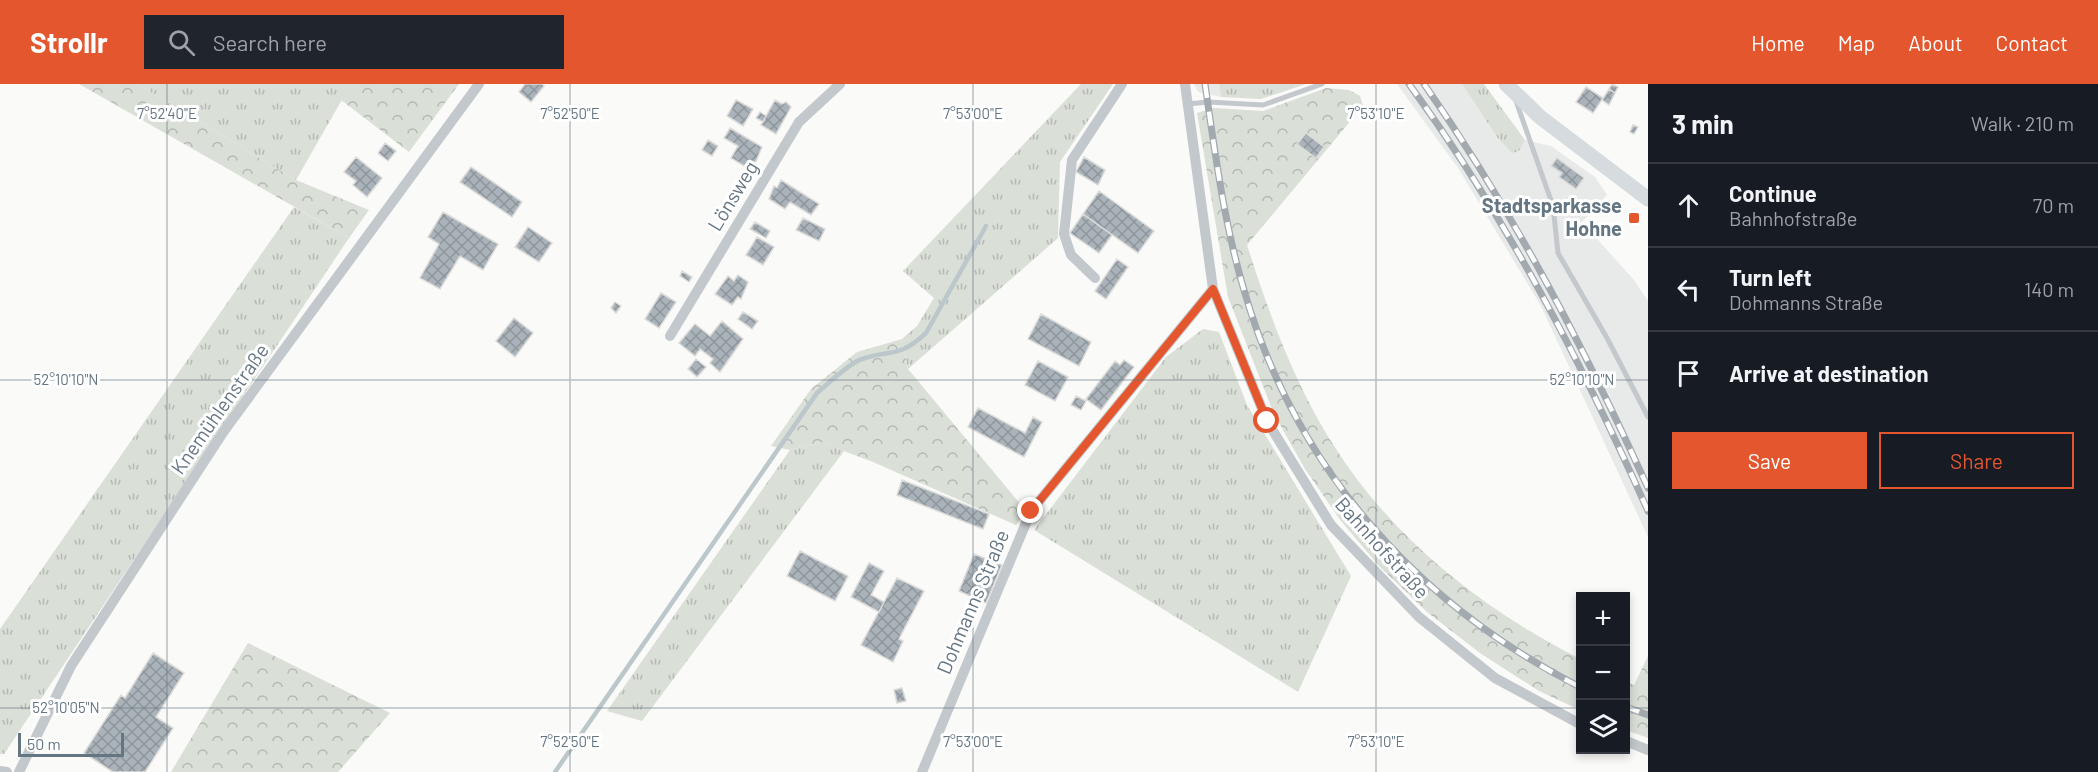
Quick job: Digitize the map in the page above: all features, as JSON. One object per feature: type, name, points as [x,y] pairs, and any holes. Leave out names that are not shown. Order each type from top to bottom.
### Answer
[{"type":"street","name":"Knemühlenstraße","points":[[19,772],[71,666],[224,431],[479,84]]},
{"type":"street","name":"Lönsweg","points":[[670,336],[799,122],[840,84]]},
{"type":"street","points":[[1095,278],[1071,255],[1064,234],[1072,160],[1122,84]]},
{"type":"street","name":"Bahnhofstraße","points":[[1185,84],[1213,289],[1267,421],[1331,525],[1419,617],[1495,678],[1576,721]]},
{"type":"street","points":[[1509,89],[1540,117],[1648,200]]},
{"type":"street","name":"Dohmanns Straße","points":[[922,772],[1031,511],[1213,289]]},
{"type":"street","points":[[1630,743],[1648,750]]},
{"type":"street","points":[[0,771],[8,772]]},
{"type":"lane","points":[[1188,104],[1208,102],[1263,105],[1322,84]]},
{"type":"lane","points":[[1509,89],[1553,206],[1558,252],[1607,338],[1648,417]]},
{"type":"shaded area","points":[[1194,84],[1219,84],[1221,97],[1198,92]]},
{"type":"shaded area","points":[[1397,84],[1462,84],[1497,137],[1519,151],[1525,140],[1551,146],[1595,177],[1607,195],[1582,222],[1634,280],[1648,301],[1648,537],[1541,306],[1458,168]]},
{"type":"green space","points":[[79,84],[137,84],[296,180],[369,210],[349,238]]},
{"type":"green space","points":[[137,84],[351,84],[296,180]]},
{"type":"green space","points":[[351,84],[459,84],[409,152],[341,100]]},
{"type":"green space","points":[[1081,84],[1113,84],[1060,162],[1058,238],[908,369],[902,339],[917,326],[934,298],[903,271]]},
{"type":"green space","points":[[1219,84],[1306,84],[1261,99],[1221,97]]},
{"type":"green space","points":[[1462,84],[1484,84],[1525,140],[1519,151],[1512,153],[1497,137]]},
{"type":"green space","points":[[1326,88],[1349,90],[1360,96],[1363,106],[1247,245],[1285,350],[1308,401],[1336,449],[1359,482],[1414,543],[1476,595],[1544,640],[1576,657],[1576,708],[1539,691],[1480,653],[1427,612],[1380,567],[1341,521],[1305,469],[1274,414],[1228,297],[1197,113],[1214,108],[1263,111]]},
{"type":"green space","points":[[294,207],[349,238],[4,754],[0,754],[0,629]]},
{"type":"green space","points":[[1203,329],[1219,332],[1247,405],[1351,576],[1298,692],[1034,530],[1166,357]]},
{"type":"green space","points":[[902,339],[908,369],[1026,511],[1016,525],[873,462],[820,442],[790,450],[771,446],[811,389],[857,352]]},
{"type":"green space","points":[[820,442],[844,451],[642,721],[607,711],[790,450]]},
{"type":"green space","points":[[248,643],[390,713],[338,772],[171,772]]},
{"type":"green space","points":[[1648,656],[1648,738],[1630,731],[1630,684],[1634,685]]},
{"type":"building","points":[[525,84],[544,86],[531,102],[519,92]]},
{"type":"building","points":[[1612,84],[1618,87],[1615,93],[1609,89]]},
{"type":"building","points":[[1586,87],[1603,98],[1593,113],[1576,102]]},
{"type":"building","points":[[1609,89],[1615,93],[1609,105],[1602,100]]},
{"type":"building","points":[[736,100],[753,109],[743,126],[727,116]]},
{"type":"building","points":[[775,100],[782,104],[786,102],[791,107],[776,134],[761,125]]},
{"type":"building","points":[[760,112],[766,116],[763,122],[756,118]]},
{"type":"building","points":[[1633,125],[1638,127],[1634,134],[1630,132]]},
{"type":"building","points":[[730,128],[762,147],[756,161],[749,169],[731,158],[738,146],[724,138]]},
{"type":"building","points":[[1306,133],[1324,147],[1316,158],[1297,144]]},
{"type":"building","points":[[708,140],[718,146],[712,156],[702,150]]},
{"type":"building","points":[[385,143],[396,151],[388,161],[378,153]]},
{"type":"building","points":[[356,157],[382,178],[367,197],[353,185],[356,181],[344,172]]},
{"type":"building","points":[[1084,157],[1105,170],[1098,185],[1076,172]]},
{"type":"building","points":[[1557,158],[1584,178],[1576,189],[1559,177],[1562,173],[1551,166]]},
{"type":"building","points":[[471,167],[522,202],[512,217],[460,182]]},
{"type":"building","points":[[781,180],[819,204],[811,215],[790,202],[785,209],[769,199],[774,186],[777,188]]},
{"type":"building","points":[[1099,191],[1154,231],[1138,253],[1083,214]]},
{"type":"building","points":[[443,212],[498,244],[483,270],[460,256],[440,289],[420,278],[439,244],[428,237]]},
{"type":"building","points":[[1083,214],[1112,235],[1099,253],[1070,233]]},
{"type":"building","points":[[803,218],[825,229],[819,241],[796,230]]},
{"type":"building","points":[[755,222],[770,231],[766,238],[750,229]]},
{"type":"building","points":[[528,227],[552,243],[539,262],[515,247]]},
{"type":"building","points":[[757,237],[774,247],[763,265],[746,255]]},
{"type":"building","points":[[1117,259],[1128,267],[1106,299],[1095,291]]},
{"type":"building","points":[[682,271],[692,277],[689,282],[680,276]]},
{"type":"building","points":[[738,275],[748,282],[741,299],[738,297],[732,305],[715,294],[728,276],[734,281]]},
{"type":"building","points":[[661,293],[676,302],[659,328],[645,319]]},
{"type":"building","points":[[615,302],[621,306],[616,313],[611,308]]},
{"type":"building","points":[[743,312],[758,321],[752,329],[738,319]]},
{"type":"building","points":[[1041,314],[1091,342],[1079,366],[1028,339]]},
{"type":"building","points":[[514,318],[533,333],[515,357],[496,341]]},
{"type":"building","points":[[722,321],[743,339],[720,372],[710,363],[713,359],[700,349],[695,356],[679,343],[695,324],[710,336]]},
{"type":"building","points":[[696,359],[706,367],[697,377],[688,369]]},
{"type":"building","points":[[1124,360],[1134,367],[1101,410],[1086,399],[1115,361],[1120,365]]},
{"type":"building","points":[[1038,361],[1068,377],[1055,401],[1025,385]]},
{"type":"building","points":[[1076,396],[1086,401],[1081,410],[1071,405]]},
{"type":"building","points":[[978,408],[1025,433],[1033,417],[1042,422],[1024,457],[968,427]]},
{"type":"building","points":[[902,480],[989,514],[983,529],[897,495]]},
{"type":"building","points":[[800,551],[848,576],[835,601],[787,576]]},
{"type":"building","points":[[974,554],[1002,565],[986,603],[959,591]]},
{"type":"building","points":[[869,563],[884,571],[871,595],[884,602],[879,612],[851,597]]},
{"type":"building","points":[[897,578],[924,591],[899,639],[903,641],[893,662],[861,645]]},
{"type":"building","points":[[153,653],[184,673],[156,717],[173,728],[145,772],[113,772],[84,753],[121,695],[125,698]]},
{"type":"building","points":[[902,688],[906,701],[897,703],[894,690]]},
{"type":"waterway","points":[[555,772],[817,393],[857,361],[901,350],[926,333],[986,226]]},
{"type":"railway","points":[[1205,84],[1216,162],[1244,290],[1266,355],[1295,415],[1330,472],[1370,524],[1416,572],[1466,615],[1521,653],[1576,685]]},
{"type":"railway","points":[[1409,84],[1478,186],[1540,291],[1569,345],[1648,511]]},
{"type":"railway","points":[[1424,84],[1457,132],[1517,230],[1599,383],[1648,488]]},
{"type":"railway","points":[[1630,708],[1648,715]]},
{"type":"place","name":"Stadtsparkasse Hohne","points":[[1634,218]]},
{"type":"route","points":[[1031,511],[1213,289],[1267,421]]}]
